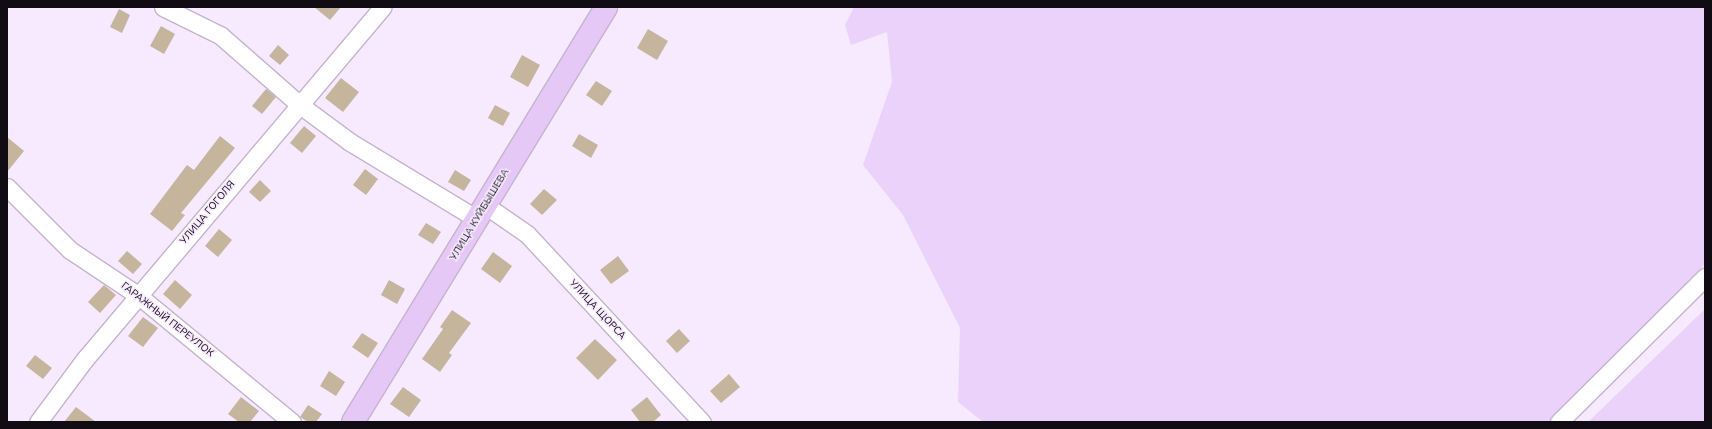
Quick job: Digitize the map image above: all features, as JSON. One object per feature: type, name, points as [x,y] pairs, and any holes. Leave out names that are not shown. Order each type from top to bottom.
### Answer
[{"type":"highway","name":"УЛИЦА КУЙБЫШЕВА","points":[[353,422],[606,7]]},
{"type":"street","name":"УЛИЦА ЩОРСА","points":[[163,7],[220,35],[300,105],[350,142],[481,212],[527,234],[702,422]]},
{"type":"street","name":"УЛИЦА ГОГОЛЯ","points":[[38,422],[85,359],[382,7]]},
{"type":"street","name":"ГАРАЖНЫЙ ПЕРЕУЛОК","points":[[7,187],[70,250],[139,296],[292,422]]},
{"type":"street","points":[[1559,422],[1705,278]]},
{"type":"shaded area","points":[[854,7],[1705,7],[1705,264],[1551,422],[983,422],[958,402],[960,328],[903,215],[863,165],[892,82],[887,32],[851,45],[845,25]]},
{"type":"shaded area","points":[[1705,309],[1705,422],[1588,422]]},
{"type":"building","points":[[314,7],[341,7],[330,20]]},
{"type":"building","points":[[119,9],[130,15],[122,33],[110,27]]},
{"type":"building","points":[[161,26],[175,34],[164,54],[150,46]]},
{"type":"building","points":[[648,29],[668,41],[657,60],[637,48]]},
{"type":"building","points":[[278,45],[289,55],[280,65],[269,56]]},
{"type":"building","points":[[522,55],[540,65],[528,87],[510,77]]},
{"type":"building","points":[[341,78],[359,92],[343,112],[325,98]]},
{"type":"building","points":[[596,81],[612,91],[602,106],[586,95]]},
{"type":"building","points":[[266,89],[276,97],[262,114],[252,106]]},
{"type":"building","points":[[495,105],[510,113],[503,126],[488,118]]},
{"type":"building","points":[[304,126],[316,136],[302,153],[290,143]]},
{"type":"building","points":[[579,134],[598,145],[591,158],[572,146]]},
{"type":"building","points":[[220,136],[235,148],[181,213],[185,215],[172,231],[150,214],[187,165],[194,170]]},
{"type":"building","points":[[7,137],[24,151],[7,172]]},
{"type":"building","points":[[365,169],[378,179],[366,195],[353,185]]},
{"type":"building","points":[[455,170],[471,180],[464,191],[448,182]]},
{"type":"building","points":[[260,180],[271,191],[260,202],[249,192]]},
{"type":"building","points":[[544,189],[557,200],[542,215],[530,204]]},
{"type":"building","points":[[426,223],[441,232],[433,244],[418,235]]},
{"type":"building","points":[[219,229],[232,240],[218,257],[205,246]]},
{"type":"building","points":[[127,251],[142,264],[133,274],[118,261]]},
{"type":"building","points":[[493,252],[512,266],[500,283],[481,269]]},
{"type":"building","points":[[618,256],[629,271],[611,284],[600,270]]},
{"type":"building","points":[[175,280],[192,295],[180,309],[163,294]]},
{"type":"building","points":[[389,280],[405,289],[397,304],[381,295]]},
{"type":"building","points":[[104,285],[116,295],[100,313],[88,302]]},
{"type":"building","points":[[452,310],[471,323],[449,353],[452,355],[440,372],[422,359],[443,329],[440,327]]},
{"type":"building","points":[[143,317],[158,328],[143,347],[128,336]]},
{"type":"building","points":[[679,329],[690,341],[677,353],[666,341]]},
{"type":"building","points":[[362,333],[378,343],[368,358],[352,347]]},
{"type":"building","points":[[595,339],[617,360],[598,380],[576,358]]},
{"type":"building","points":[[35,355],[52,368],[43,379],[26,366]]},
{"type":"building","points":[[329,371],[345,382],[336,396],[320,386]]},
{"type":"building","points":[[729,374],[740,387],[721,403],[710,391]]},
{"type":"building","points":[[403,387],[421,400],[409,417],[390,404]]},
{"type":"building","points":[[241,397],[259,411],[250,422],[239,422],[228,414]]},
{"type":"building","points":[[647,397],[661,415],[653,422],[640,422],[631,410]]},
{"type":"building","points":[[308,405],[322,414],[316,422],[308,422],[300,417]]},
{"type":"building","points":[[76,407],[96,422],[64,422]]}]
